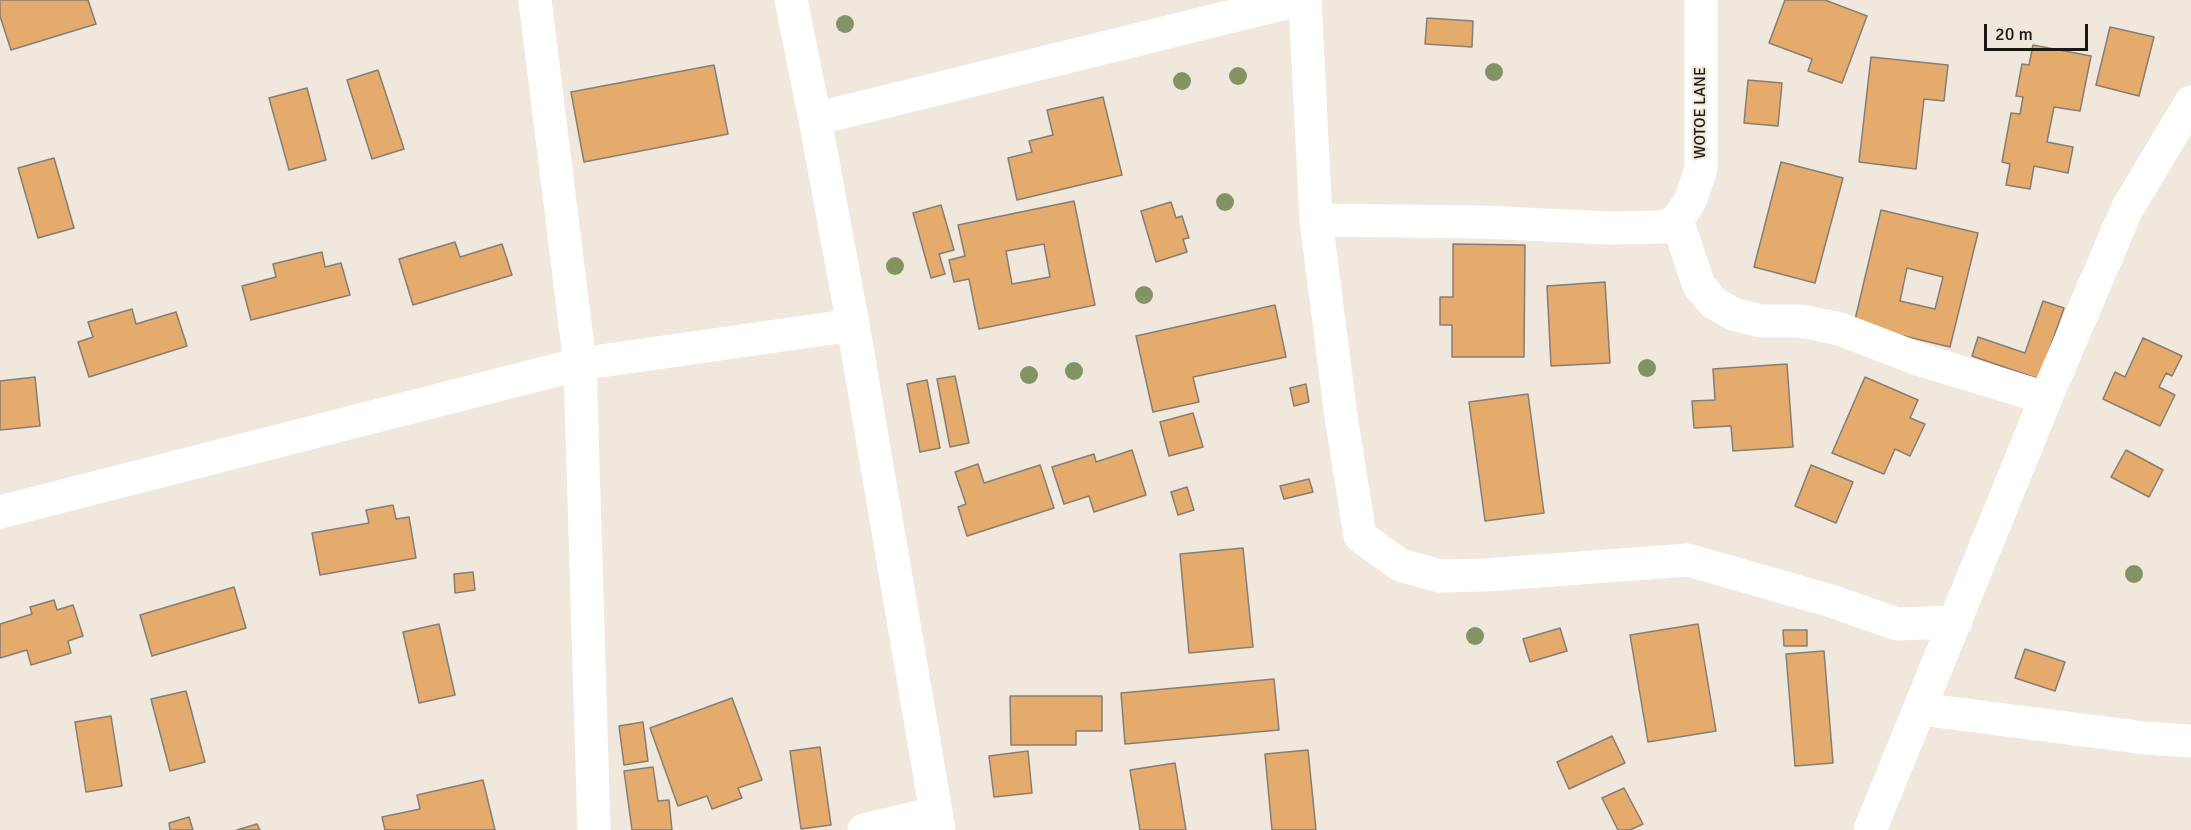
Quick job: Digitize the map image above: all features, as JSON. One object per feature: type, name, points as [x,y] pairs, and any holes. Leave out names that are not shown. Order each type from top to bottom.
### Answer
[{"type":"street","points":[[535,0],[580,364],[594,830]]},
{"type":"street","points":[[790,0],[816,119],[853,325],[937,821],[864,830]]},
{"type":"street","points":[[816,119],[1298,0]]},
{"type":"street","points":[[1305,0],[1316,220],[1341,416],[1360,536],[1400,565],[1440,576],[1485,575],[1688,560],[1831,601],[1897,624],[1956,622]]},
{"type":"street","name":"WOTOE LANE","points":[[1677,220],[1690,201],[1701,169],[1701,0]]},
{"type":"street","points":[[1870,830],[2046,398],[2127,209],[2191,102]]},
{"type":"street","points":[[1316,220],[1482,222],[1609,228],[1664,227],[1677,220],[1699,286],[1714,303],[1733,314],[1761,321],[1801,321],[1840,329],[1921,360],[2046,398]]},
{"type":"street","points":[[0,512],[580,364],[853,325]]},
{"type":"street","points":[[1920,709],[2145,738],[2191,741]]},
{"type":"building","points":[[0,0],[88,0],[96,24],[11,50],[0,16]]},
{"type":"building","points":[[1785,0],[1825,0],[1867,16],[1842,83],[1808,71],[1812,59],[1769,43]]},
{"type":"building","points":[[1427,18],[1473,21],[1472,47],[1425,44]]},
{"type":"building","points":[[2110,27],[2154,37],[2139,96],[2096,85]]},
{"type":"building","points":[[2033,45],[2091,56],[2080,111],[2054,107],[2047,142],[2073,147],[2068,173],[2034,166],[2030,189],[2006,185],[2010,164],[2002,162],[2011,113],[2020,114],[2023,97],[2016,96],[2022,64],[2029,65]]},
{"type":"building","points":[[1871,57],[1948,65],[1944,101],[1924,99],[1916,169],[1859,162]]},
{"type":"building","points":[[714,65],[728,134],[584,162],[571,92]]},
{"type":"building","points":[[378,70],[404,149],[372,159],[347,80]]},
{"type":"building","points":[[1748,80],[1782,83],[1778,126],[1744,123]]},
{"type":"building","points":[[307,88],[326,160],[289,170],[269,98]]},
{"type":"building","points":[[1103,97],[1122,175],[1017,200],[1008,158],[1032,152],[1029,141],[1053,135],[1047,110]]},
{"type":"building","points":[[54,158],[74,228],[38,238],[18,168]]},
{"type":"building","points":[[1781,162],[1843,178],[1815,283],[1754,267]]},
{"type":"building","points":[[1074,201],[1095,305],[979,329],[969,279],[954,282],[949,260],[965,256],[958,225]],"holes":[[[1044,244],[1050,277],[1012,284],[1006,251]]]},
{"type":"building","points":[[1171,202],[1176,218],[1182,216],[1189,238],[1183,239],[1187,252],[1156,262],[1141,211]]},
{"type":"building","points":[[941,205],[954,250],[939,254],[945,274],[931,278],[913,213]]},
{"type":"building","points":[[1881,210],[1978,233],[1950,347],[1854,324]],"holes":[[[1907,268],[1943,277],[1935,309],[1900,301]]]},
{"type":"building","points":[[455,242],[460,257],[502,244],[512,275],[413,305],[399,259]]},
{"type":"building","points":[[1453,244],[1525,245],[1524,357],[1452,357],[1452,325],[1440,325],[1440,297],[1453,297]]},
{"type":"building","points":[[322,252],[325,267],[341,263],[350,295],[251,320],[242,286],[276,277],[273,264]]},
{"type":"building","points":[[1605,282],[1610,363],[1551,366],[1547,286]]},
{"type":"building","points":[[2043,301],[2064,308],[2039,379],[1972,356],[1978,337],[2025,353]]},
{"type":"building","points":[[1275,305],[1286,357],[1193,377],[1199,402],[1153,412],[1136,336]]},
{"type":"building","points":[[132,309],[136,324],[176,312],[187,346],[89,377],[78,342],[93,337],[88,322]]},
{"type":"building","points":[[2143,338],[2182,356],[2172,376],[2166,373],[2159,387],[2175,395],[2160,426],[2103,399],[2115,372],[2125,377]]},
{"type":"building","points":[[1787,364],[1793,447],[1733,451],[1731,426],[1694,428],[1692,401],[1715,400],[1713,369]]},
{"type":"building","points":[[955,376],[969,443],[950,447],[937,379]]},
{"type":"building","points":[[35,377],[40,426],[0,430],[0,381]]},
{"type":"building","points":[[1865,377],[1918,400],[1910,418],[1925,424],[1910,456],[1895,449],[1884,474],[1832,453]]},
{"type":"building","points":[[927,380],[940,448],[920,452],[907,384]]},
{"type":"building","points":[[1306,384],[1309,402],[1294,406],[1290,388]]},
{"type":"building","points":[[1528,394],[1544,513],[1485,521],[1469,402]]},
{"type":"building","points":[[1193,413],[1203,447],[1169,456],[1160,422]]},
{"type":"building","points":[[1132,450],[1146,495],[1094,512],[1089,496],[1064,504],[1052,467],[1094,454],[1096,462]]},
{"type":"building","points":[[2126,450],[2163,470],[2149,497],[2111,477]]},
{"type":"building","points":[[978,464],[984,483],[1040,465],[1054,508],[967,536],[958,507],[966,504],[955,472]]},
{"type":"building","points":[[1811,465],[1853,482],[1836,523],[1795,506]]},
{"type":"building","points":[[1309,479],[1313,492],[1284,499],[1280,486]]},
{"type":"building","points":[[1187,487],[1194,510],[1178,515],[1171,492]]},
{"type":"building","points":[[393,505],[396,519],[409,517],[416,558],[320,575],[312,533],[369,523],[366,510]]},
{"type":"building","points":[[1243,548],[1253,647],[1189,653],[1180,554]]},
{"type":"building","points":[[473,572],[475,590],[455,593],[454,574]]},
{"type":"building","points":[[234,587],[246,628],[152,656],[140,615]]},
{"type":"building","points":[[54,600],[57,610],[73,605],[83,636],[68,641],[71,653],[31,665],[27,650],[0,658],[0,624],[32,614],[30,607]]},
{"type":"building","points":[[439,624],[455,695],[419,703],[403,632]]},
{"type":"building","points":[[1698,624],[1716,731],[1648,742],[1630,635]]},
{"type":"building","points":[[1560,628],[1567,651],[1530,662],[1523,639]]},
{"type":"building","points":[[1783,630],[1807,630],[1807,646],[1784,646]]},
{"type":"building","points":[[2025,649],[2065,662],[2055,691],[2015,678]]},
{"type":"building","points":[[1824,651],[1833,763],[1795,766],[1786,654]]},
{"type":"building","points":[[1274,679],[1279,730],[1125,744],[1121,693]]},
{"type":"building","points":[[186,691],[205,762],[170,771],[151,699]]},
{"type":"building","points":[[1010,696],[1102,696],[1102,731],[1076,731],[1076,745],[1011,745]]},
{"type":"building","points":[[732,698],[762,780],[738,788],[742,798],[712,809],[707,796],[678,806],[650,728]]},
{"type":"building","points":[[111,716],[122,786],[86,792],[75,722]]},
{"type":"building","points":[[643,722],[648,761],[624,765],[619,726]]},
{"type":"building","points":[[1612,736],[1625,763],[1569,789],[1557,762]]},
{"type":"building","points":[[820,747],[831,825],[801,829],[790,751]]},
{"type":"building","points":[[1308,750],[1316,830],[1272,830],[1265,754]]},
{"type":"building","points":[[1028,751],[1032,793],[994,797],[989,756]]},
{"type":"building","points":[[1175,763],[1186,830],[1140,830],[1130,770]]},
{"type":"building","points":[[653,767],[658,801],[669,800],[672,830],[632,830],[624,771]]},
{"type":"building","points":[[483,780],[495,830],[385,830],[382,817],[420,809],[417,795]]},
{"type":"building","points":[[1624,788],[1643,824],[1630,830],[1618,830],[1602,798]]},
{"type":"building","points":[[189,817],[193,830],[170,830],[169,823]]},
{"type":"building","points":[[257,824],[260,830],[237,830]]}]
